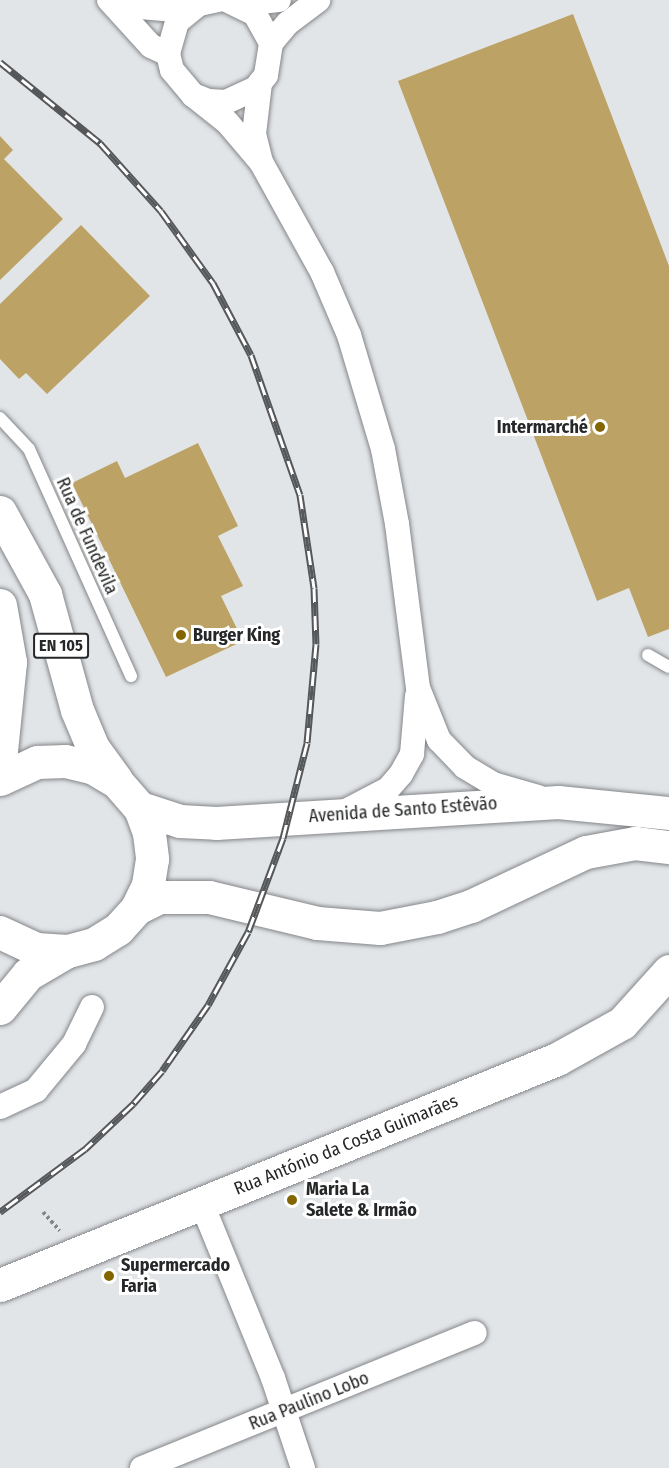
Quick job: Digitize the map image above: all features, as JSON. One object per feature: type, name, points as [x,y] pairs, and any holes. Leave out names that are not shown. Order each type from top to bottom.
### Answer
[{"type":"main road","name":"EN 105","points":[[0,512],[45,594],[77,710],[93,748],[117,782],[140,808],[149,833],[152,859],[148,885],[137,908],[110,934],[94,944],[67,951],[28,974],[0,1008]]},
{"type":"main road","name":"EN 105","points":[[0,605],[10,662],[0,760]]},
{"type":"main road","name":"EN 105","points":[[0,779],[37,762],[65,761],[92,767],[117,782]]},
{"type":"main road","name":"Avenida de Santo Estêvão","points":[[140,808],[180,821],[216,823],[558,802],[669,813]]},
{"type":"main road","points":[[137,908],[160,897],[209,897],[317,923],[380,927],[437,918],[471,906],[586,852],[635,843],[669,847]]},
{"type":"main road","name":"EN 105","points":[[0,932],[36,949],[67,951]]},
{"type":"main road","name":"Rua António da Costa Guimarães","points":[[0,1285],[557,1059],[622,1023],[669,970]]},
{"type":"street","points":[[112,2],[188,11],[228,1],[279,0]]},
{"type":"street","points":[[271,43],[288,23],[318,0]]},
{"type":"street","points":[[228,1],[266,27],[271,43],[271,60],[260,82],[254,134],[261,162]]},
{"type":"street","points":[[112,2],[151,46],[168,54]]},
{"type":"street","points":[[188,11],[170,37],[168,54],[176,77],[192,95],[227,122],[261,162],[322,272],[363,376],[397,524],[418,688],[412,754],[401,774],[388,789],[341,814]]},
{"type":"street","points":[[192,95],[209,101],[226,102],[243,97],[260,82]]},
{"type":"street","points":[[418,688],[438,740],[465,767],[515,792],[558,802]]},
{"type":"street","points":[[0,1107],[36,1090],[74,1044],[92,1007]]},
{"type":"street","points":[[202,1204],[303,1468]]},
{"type":"street","name":"Rua Paulino Lobo","points":[[142,1468],[475,1333]]},
{"type":"lane","name":"Rua de Fundevila","points":[[0,418],[29,449],[131,676]]},
{"type":"lane","points":[[648,655],[669,667]]},
{"type":"building","name":"Intermarché","points":[[573,14],[669,266],[669,629],[648,637],[629,588],[597,601],[398,81]]},
{"type":"building","points":[[0,136],[13,150],[4,159],[63,219],[0,280]]},
{"type":"building","points":[[81,225],[150,296],[47,394],[26,373],[19,379],[0,359],[0,304]]},
{"type":"building","points":[[198,443],[238,526],[218,536],[243,586],[221,596],[243,641],[166,677],[72,483],[117,461],[125,478]]},
{"type":"railway","points":[[0,62],[100,143],[161,211],[213,283],[251,355],[300,495],[314,588],[316,644],[307,743],[283,838],[248,932],[208,1005],[162,1071],[133,1104],[85,1149],[0,1212]]},
{"type":"place","name":"Intermarché","points":[[600,427]]},
{"type":"place","name":"Burger King","points":[[181,635]]},
{"type":"place","name":"Maria La Salete & Irmão","points":[[292,1200]]},
{"type":"place","name":"Supermercado Faria","points":[[109,1276]]}]
